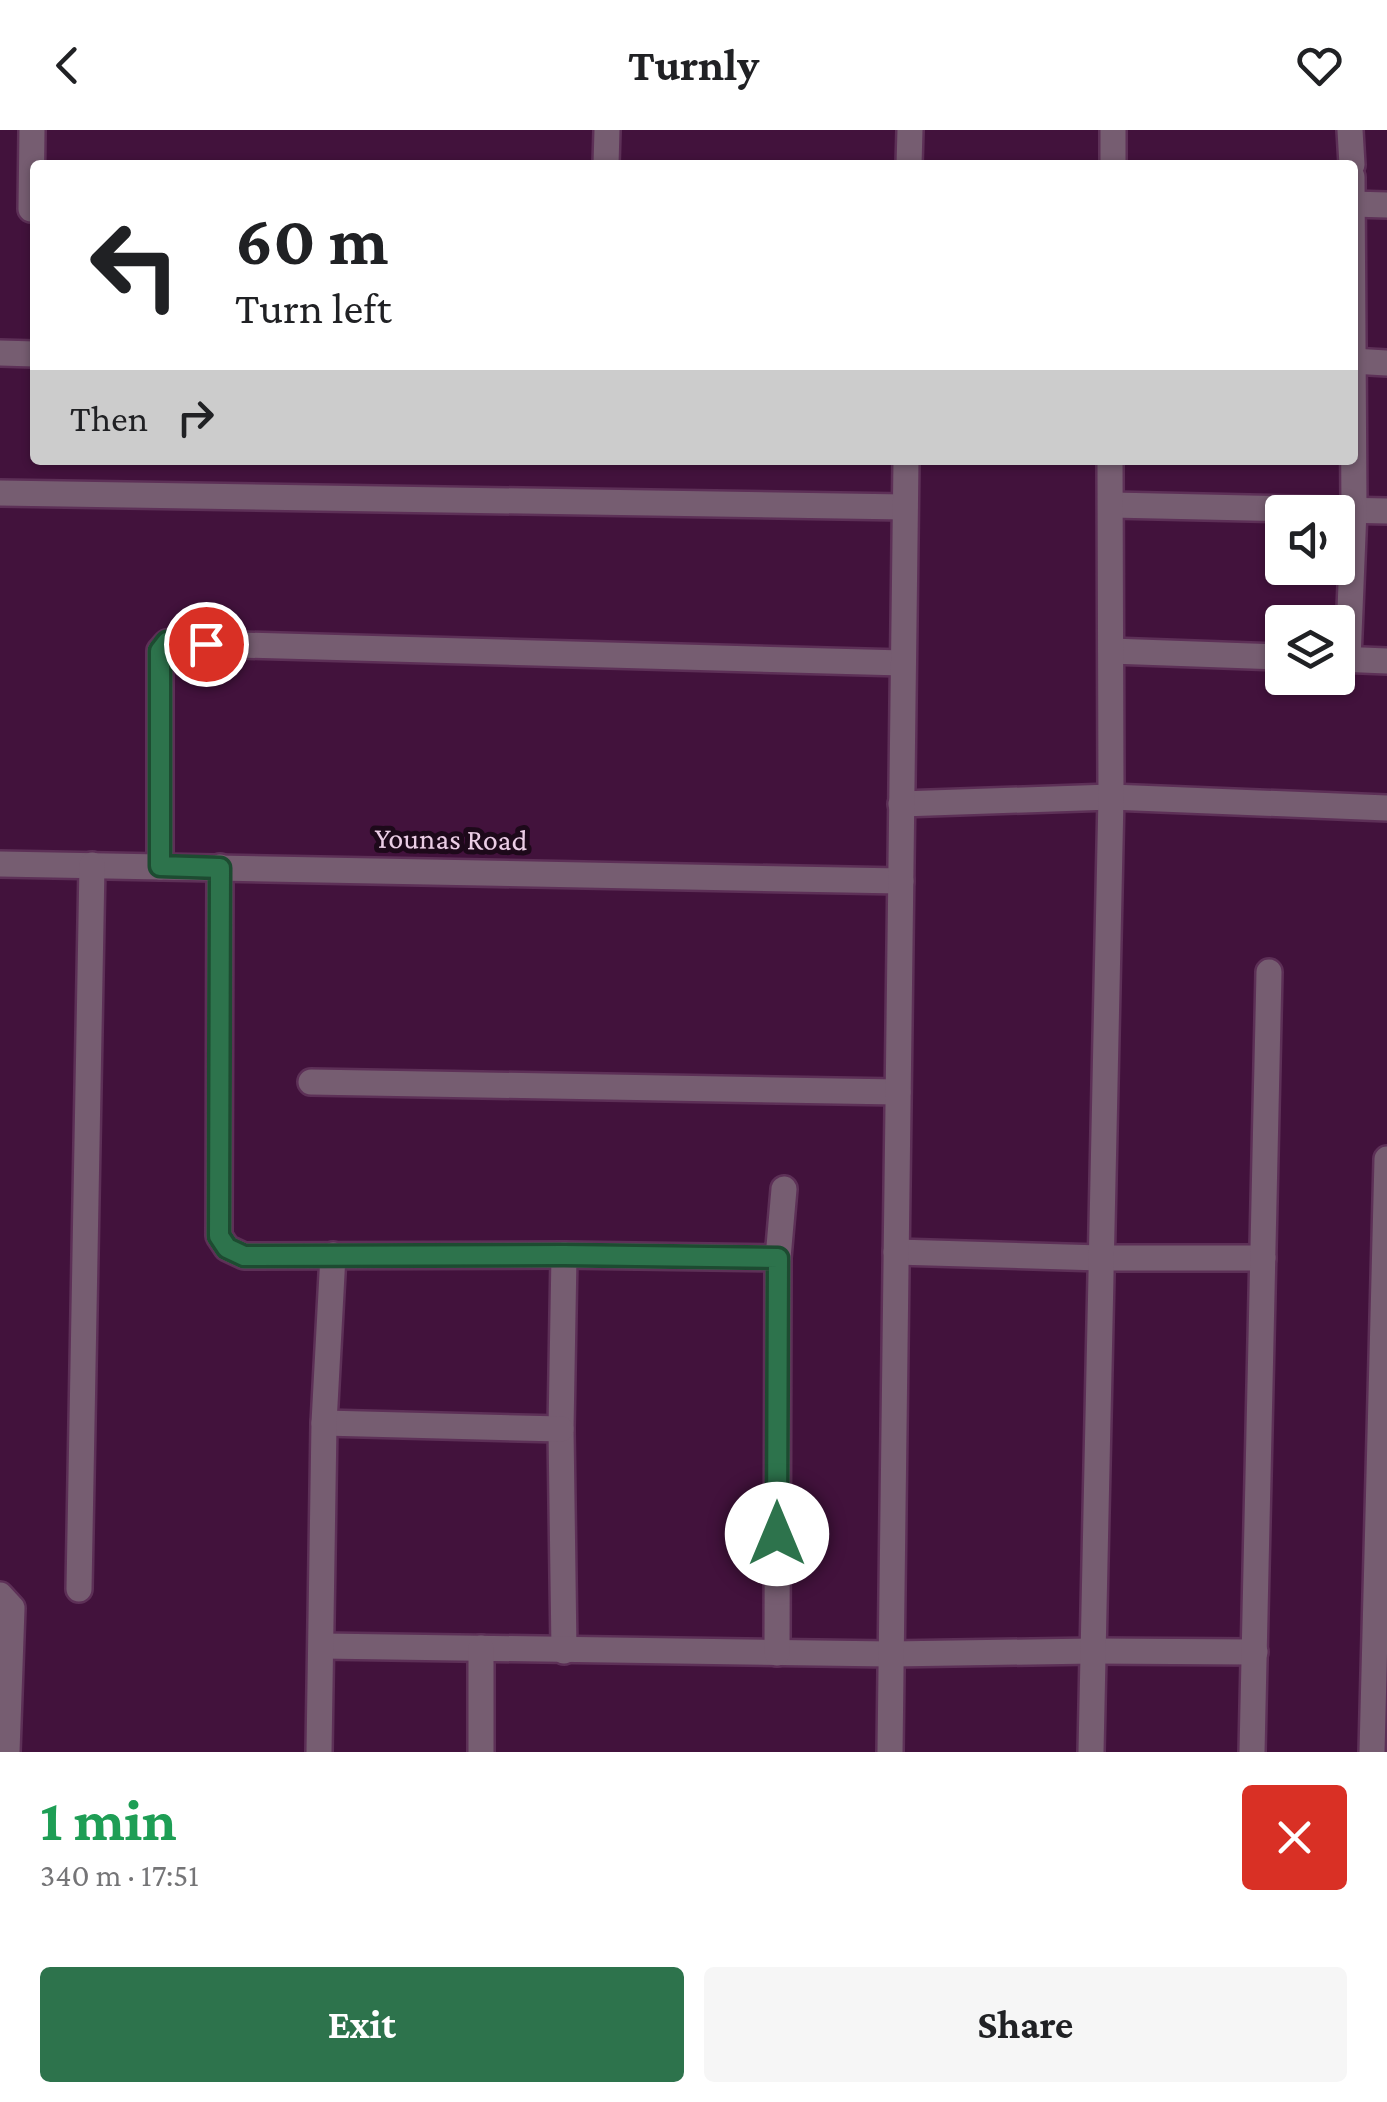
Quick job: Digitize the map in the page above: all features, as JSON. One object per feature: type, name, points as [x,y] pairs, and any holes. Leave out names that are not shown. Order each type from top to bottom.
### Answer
[{"type":"street","points":[[32,130],[32,160]]},
{"type":"street","points":[[606,160],[607,130]]},
{"type":"street","points":[[909,160],[910,130]]},
{"type":"street","points":[[1113,130],[1113,160]]},
{"type":"street","points":[[1350,130],[1352,160]]},
{"type":"street","points":[[1358,204],[1387,205]]},
{"type":"street","points":[[0,353],[30,354]]},
{"type":"street","points":[[1358,362],[1387,362]]},
{"type":"street","points":[[890,1752],[906,465]]},
{"type":"street","points":[[1091,1752],[1111,797],[1110,465]]},
{"type":"street","points":[[1354,465],[1354,495]]},
{"type":"street","points":[[0,493],[905,506]]},
{"type":"street","points":[[1112,505],[1265,508]]},
{"type":"street","points":[[1355,510],[1387,511]]},
{"type":"street","points":[[160,866],[160,651],[167,642],[903,662]]},
{"type":"street","points":[[1111,651],[1265,656]]},
{"type":"street","points":[[1355,660],[1387,661]]},
{"type":"street","points":[[901,804],[1111,797],[1387,808]]},
{"type":"street","name":"Younas Road","points":[[0,864],[900,880]]},
{"type":"street","points":[[79,1589],[92,866]]},
{"type":"street","points":[[220,868],[219,1236],[227,1248],[244,1256],[778,1258]]},
{"type":"street","points":[[1252,1752],[1269,972]]},
{"type":"street","points":[[311,1082],[898,1092]]},
{"type":"street","points":[[1372,1752],[1387,1159]]},
{"type":"street","points":[[777,1653],[778,1258],[784,1189]]},
{"type":"street","points":[[896,1252],[1263,1258]]},
{"type":"street","points":[[318,1752],[324,1423],[332,1255]]},
{"type":"street","points":[[564,1255],[564,1651]]},
{"type":"street","points":[[324,1423],[561,1429]]},
{"type":"street","points":[[0,1595],[12,1608],[4,1696],[7,1752]]},
{"type":"street","points":[[322,1646],[891,1654],[1255,1652]]},
{"type":"street","points":[[481,1648],[482,1752]]},
{"type":"route","points":[[206,644],[167,642],[160,651],[160,866],[220,868],[219,1236],[227,1248],[244,1256],[778,1258],[777,1534]]}]
